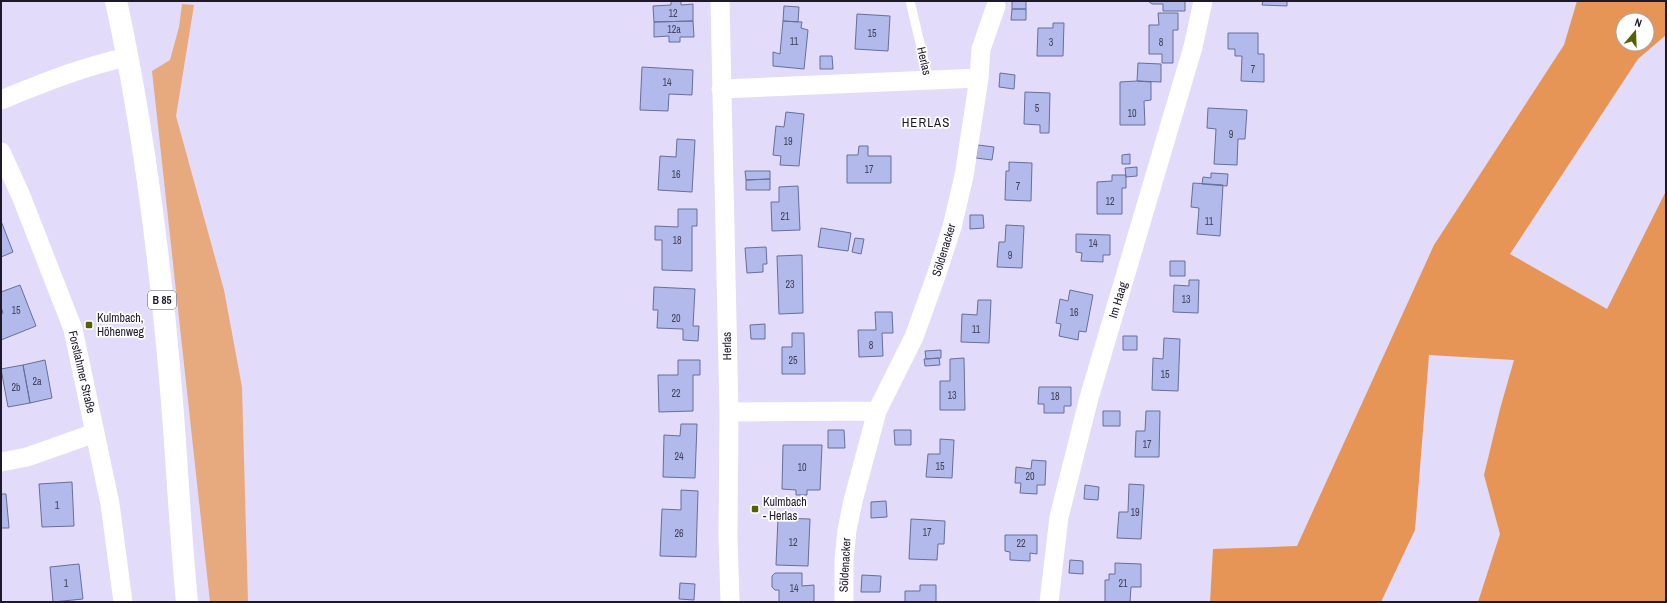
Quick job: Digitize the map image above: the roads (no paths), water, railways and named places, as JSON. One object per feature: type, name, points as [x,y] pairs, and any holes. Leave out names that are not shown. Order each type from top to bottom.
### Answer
[{"type":"main road","name":"B 85","points":[[116,1],[128,57],[149,185],[170,381],[187,602]]},
{"type":"street","name":"Herlas","points":[[720,1],[729,412],[728,536],[730,602]]},
{"type":"street","name":"Im Haag","points":[[1049,602],[1059,518],[1089,398],[1193,47],[1203,1]]},
{"type":"street","name":"Söldenacker","points":[[844,602],[844,560],[847,530],[853,502],[877,411],[914,337],[950,234],[964,176],[979,78],[981,49],[996,6]]},
{"type":"street","points":[[1,100],[98,63],[128,57]]},
{"type":"street","points":[[929,81],[979,78]]},
{"type":"street","name":"Herlas","points":[[721,89],[929,81]]},
{"type":"street","name":"Forstlahmer Straße","points":[[1,152],[21,196],[73,329],[110,504],[123,602]]},
{"type":"street","points":[[729,412],[877,411]]},
{"type":"street","points":[[1,462],[27,457],[95,434]]},
{"type":"lane","name":"Herlas","points":[[910,1],[929,81]]},
{"type":"place","name":"Kulmbach, Höhenweg","points":[[89,325]]},
{"type":"place","name":"Kulmbach - Herlas","points":[[755,509]]},
{"type":"district","name":"HERLAS","points":[[926,122]]}]
